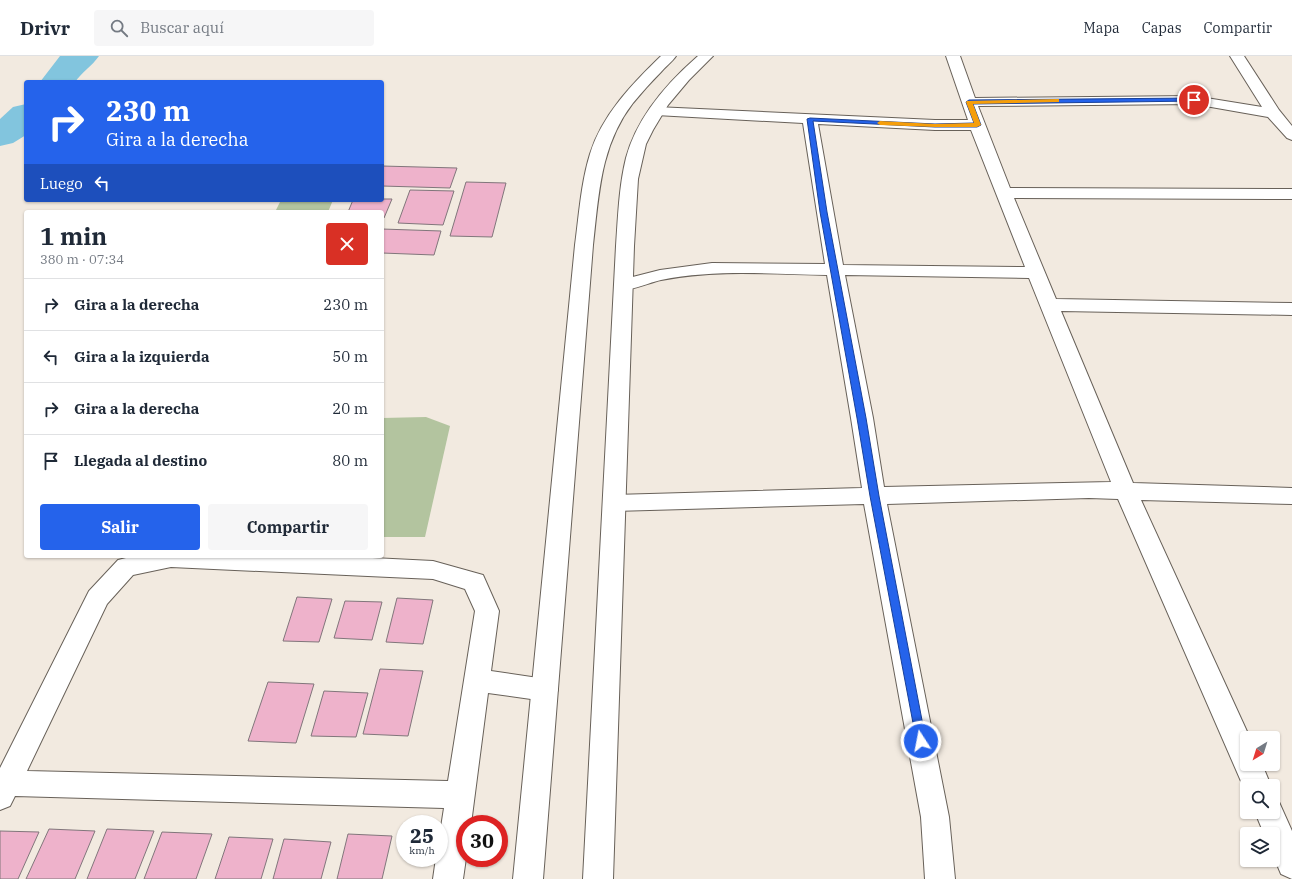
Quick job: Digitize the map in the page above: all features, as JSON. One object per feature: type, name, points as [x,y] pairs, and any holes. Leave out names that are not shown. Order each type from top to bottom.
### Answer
[{"type":"street","points":[[528,879],[584,245],[592,185],[599,153],[619,112],[633,93],[669,56]]},
{"type":"street","points":[[598,879],[623,285],[629,186],[635,156],[656,111],[686,75],[706,56]]},
{"type":"street","points":[[952,56],[1004,193],[1126,492],[1240,747]]},
{"type":"street","points":[[1237,56],[1272,114],[1292,135]]},
{"type":"street","points":[[969,102],[1194,100],[1272,114]]},
{"type":"street","points":[[656,111],[935,126],[977,125]]},
{"type":"street","points":[[810,119],[834,271],[862,418],[874,496],[935,817],[940,879]]},
{"type":"street","points":[[1004,193],[1292,194]]},
{"type":"street","points":[[623,285],[660,275],[712,268],[1036,273]]},
{"type":"street","points":[[1050,305],[1292,309]]},
{"type":"street","points":[[614,503],[1089,490],[1292,496]]},
{"type":"street","points":[[448,879],[461,795],[476,680],[487,611],[474,582],[433,570],[171,558],[126,567],[98,598],[2,787],[461,795]]},
{"type":"street","points":[[476,680],[545,690]]},
{"type":"street","points":[[1272,819],[1292,864]]},
{"type":"green space","points":[[280,202],[332,202],[329,210],[276,210]]},
{"type":"green space","points":[[426,417],[450,426],[425,537],[384,537],[384,418]]},
{"type":"building","points":[[384,166],[457,168],[450,188],[384,186]]},
{"type":"building","points":[[466,182],[506,183],[492,237],[450,236]]},
{"type":"building","points":[[410,190],[454,191],[443,225],[398,223]]},
{"type":"building","points":[[384,199],[392,199],[384,218],[384,210],[349,210],[352,202],[384,202]]},
{"type":"building","points":[[384,229],[441,231],[434,255],[384,253]]},
{"type":"building","points":[[297,597],[332,599],[319,642],[283,641]]},
{"type":"building","points":[[397,598],[433,600],[423,644],[386,642]]},
{"type":"building","points":[[345,601],[382,602],[372,640],[334,638]]},
{"type":"building","points":[[380,669],[423,671],[408,736],[363,734]]},
{"type":"building","points":[[268,682],[314,684],[296,743],[248,741]]},
{"type":"building","points":[[324,691],[368,693],[356,737],[311,736]]},
{"type":"building","points":[[49,829],[95,831],[75,879],[26,879]]},
{"type":"building","points":[[107,829],[154,831],[135,879],[87,879]]},
{"type":"building","points":[[0,831],[39,832],[18,879],[0,879]]},
{"type":"building","points":[[162,832],[212,834],[196,879],[144,879]]},
{"type":"building","points":[[348,834],[392,836],[382,879],[337,879]]},
{"type":"building","points":[[229,837],[273,839],[261,879],[215,879]]},
{"type":"building","points":[[284,839],[331,842],[321,879],[273,879]]},
{"type":"waterway","points":[[59,80],[73,62],[82,56]]},
{"type":"waterway","points":[[0,135],[11,129],[24,117]]},
{"type":"slow traffic","points":[[880,123],[935,126],[977,125],[969,102],[1057,101]]},
{"type":"route","points":[[921,741],[874,496],[862,418],[824,212],[810,119],[935,126],[977,125],[969,102],[1194,100]]}]
